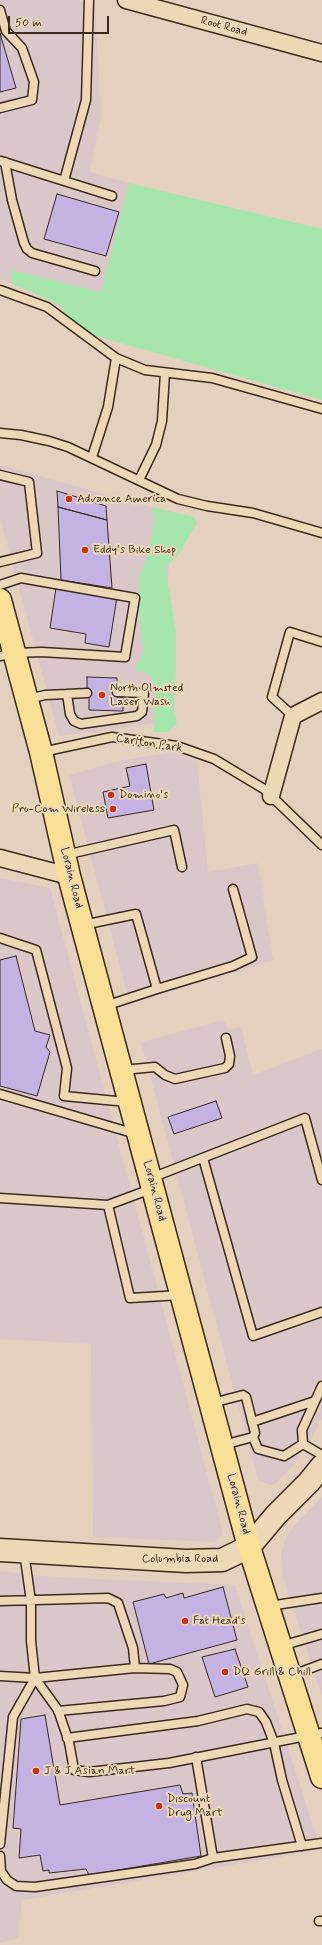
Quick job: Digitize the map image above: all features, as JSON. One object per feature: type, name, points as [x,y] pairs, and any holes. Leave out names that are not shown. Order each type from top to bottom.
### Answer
[{"type":"main road","name":"Lorain Road","points":[[0,600],[7,655],[27,699],[41,752],[69,876],[249,1547],[289,1676],[315,1735],[322,1777]]},
{"type":"street","name":"Root Road","points":[[126,0],[322,53]]},
{"type":"street","points":[[271,796],[293,716],[322,701]]},
{"type":"street","points":[[0,858],[69,876]]},
{"type":"street","name":"Columbia Road","points":[[0,1550],[186,1561],[222,1560],[249,1547],[276,1515],[309,1482],[322,1466]]},
{"type":"lane","points":[[64,181],[86,100],[89,0]]},
{"type":"lane","points":[[0,10],[6,31],[22,48],[34,82],[32,100],[0,108]]},
{"type":"lane","points":[[2,162],[112,196]]},
{"type":"lane","points":[[2,162],[24,243],[27,249],[32,254],[95,271]]},
{"type":"lane","points":[[0,290],[47,307],[116,358],[145,370],[212,378],[322,409]]},
{"type":"lane","points":[[92,457],[108,407],[116,358]]},
{"type":"lane","points":[[139,480],[156,445],[162,421],[165,373]]},
{"type":"lane","points":[[0,433],[21,435],[50,441],[92,457],[178,500],[253,513],[322,533]]},
{"type":"lane","points":[[0,476],[29,482],[37,553],[0,562]]},
{"type":"lane","points":[[0,585],[21,578],[135,598],[125,657],[42,652],[7,655]]},
{"type":"lane","points":[[293,716],[272,697],[290,632],[322,642]]},
{"type":"lane","points":[[67,694],[70,714],[74,721],[81,724],[137,716],[142,712],[144,693],[117,692]]},
{"type":"lane","points":[[27,699],[45,695],[87,693]]},
{"type":"lane","name":"Carlton Park","points":[[41,752],[112,737],[177,746],[214,759],[264,790],[322,845]]},
{"type":"lane","points":[[65,855],[174,830],[182,867]]},
{"type":"lane","points":[[104,1007],[157,988],[233,966],[252,957],[233,889]]},
{"type":"lane","points":[[82,925],[136,914],[157,988]]},
{"type":"lane","points":[[0,938],[36,950],[67,1068],[64,1096],[130,1102]]},
{"type":"lane","points":[[121,1070],[155,1067],[165,1075],[175,1079],[225,1068],[229,1064],[230,1056],[226,1038]]},
{"type":"lane","points":[[0,1094],[139,1135]]},
{"type":"lane","points":[[0,1198],[108,1205],[203,1158],[305,1118],[322,1180]]},
{"type":"lane","points":[[203,1158],[253,1336],[322,1312]]},
{"type":"lane","points":[[108,1205],[130,1298],[182,1295]]},
{"type":"lane","points":[[303,1444],[302,1430],[322,1386]]},
{"type":"lane","points":[[211,1403],[243,1395],[246,1397],[258,1450],[284,1456],[303,1444]]},
{"type":"lane","points":[[252,1422],[315,1401]]},
{"type":"lane","points":[[222,1445],[254,1437]]},
{"type":"lane","points":[[303,1444],[322,1455]]},
{"type":"lane","points":[[24,1551],[31,1601],[31,1641],[36,1678],[58,1711],[67,1738],[74,1770],[89,1772],[168,1762],[315,1735]]},
{"type":"lane","points":[[0,1601],[108,1598],[118,1603],[133,1648],[135,1668]]},
{"type":"lane","points":[[268,1606],[322,1598]]},
{"type":"lane","points":[[280,1646],[322,1634]]},
{"type":"lane","points":[[289,1676],[322,1664]]},
{"type":"lane","points":[[0,1676],[36,1678],[135,1668],[170,1669],[177,1672],[183,1685],[180,1697],[164,1701],[58,1711]]},
{"type":"lane","points":[[0,1844],[13,1717],[36,1678]]},
{"type":"lane","points":[[67,1738],[198,1722],[247,1709],[259,1712],[266,1722],[274,1743],[282,1780],[302,1846]]},
{"type":"lane","points":[[196,1757],[213,1858]]},
{"type":"lane","points":[[0,1856],[1,1871],[6,1880],[16,1886],[35,1887],[195,1864],[213,1858],[322,1843]]},
{"type":"shaded area","points":[[0,0],[78,0],[95,4],[101,115],[90,172],[129,183],[101,293],[11,270],[11,283],[0,279]]},
{"type":"shaded area","points":[[0,465],[173,513],[161,677],[163,722],[59,736],[0,518]]},
{"type":"shaded area","points":[[174,752],[197,761],[208,872],[258,863],[273,960],[130,1004],[69,775],[118,761]]},
{"type":"shaded area","points":[[0,878],[50,888],[222,1529],[222,1535],[215,1542],[93,1537],[91,1344],[0,1339]]},
{"type":"shaded area","points":[[221,1021],[225,1022],[228,1028],[231,1029],[241,1027],[253,1075],[322,1049],[322,1418],[310,1441],[293,1465],[275,1484],[270,1485],[258,1480],[141,1042]]},
{"type":"shaded area","points":[[322,1497],[322,1697],[283,1577],[281,1556],[285,1539],[292,1528]]},
{"type":"shaded area","points":[[0,1571],[53,1577],[235,1585],[321,1850],[22,1900],[18,1938],[0,1943]]},
{"type":"green space","points":[[129,183],[322,229],[322,400],[78,331],[58,304],[11,283],[11,270],[101,292]]},
{"type":"green space","points":[[152,507],[194,517],[197,523],[179,554],[165,567],[176,631],[174,711],[177,724],[168,732],[153,732],[153,680],[148,674],[134,669],[144,652],[138,609],[139,576],[148,556],[154,520]]},
{"type":"building","points":[[0,33],[16,88],[0,92]]},
{"type":"building","points":[[57,194],[119,212],[106,256],[44,239]]},
{"type":"building","name":"Advance America","points":[[57,491],[106,506],[107,520],[58,507]]},
{"type":"building","name":"Eddy's Bike Shop","points":[[58,507],[107,520],[112,588],[61,580]]},
{"type":"building","points":[[56,588],[117,597],[109,647],[85,643],[86,634],[50,628]]},
{"type":"building","name":"North Olmsted Laser Wash","points":[[87,677],[117,678],[117,697],[123,697],[123,711],[89,710],[89,697],[87,697]]},
{"type":"building","points":[[146,764],[154,810],[108,818],[103,792],[130,786],[126,768]]},
{"type":"building","points":[[16,956],[35,1031],[50,1035],[46,1047],[50,1052],[37,1096],[0,1086],[0,960]]},
{"type":"building","points":[[216,1101],[222,1118],[174,1134],[168,1117]]},
{"type":"building","name":"Fat Head's","points":[[223,1587],[237,1640],[149,1664],[133,1602],[164,1594],[166,1598],[183,1593],[184,1598]]},
{"type":"building","name":"DQ Grill & Chill","points":[[235,1649],[248,1687],[215,1697],[202,1657]]},
{"type":"building","points":[[45,1715],[60,1805],[180,1785],[183,1794],[192,1793],[201,1856],[89,1875],[86,1869],[49,1873],[49,1870],[43,1871],[40,1855],[19,1858],[21,1829],[13,1828],[21,1719]]},
{"type":"place","name":"Advance America","points":[[69,499]]},
{"type":"place","name":"Eddy's Bike Shop","points":[[85,550]]},
{"type":"place","name":"North Olmsted Laser Wash","points":[[102,695]]},
{"type":"place","name":"Domino's","points":[[111,795]]},
{"type":"place","name":"Pro-Com Wireless","points":[[113,809]]},
{"type":"place","name":"Fat Head's","points":[[185,1621]]},
{"type":"place","name":"DQ Grill & Chill","points":[[225,1672]]},
{"type":"place","name":"J & J Asian Mart","points":[[36,1771]]},
{"type":"place","name":"Discount Drug Mart","points":[[159,1806]]}]
